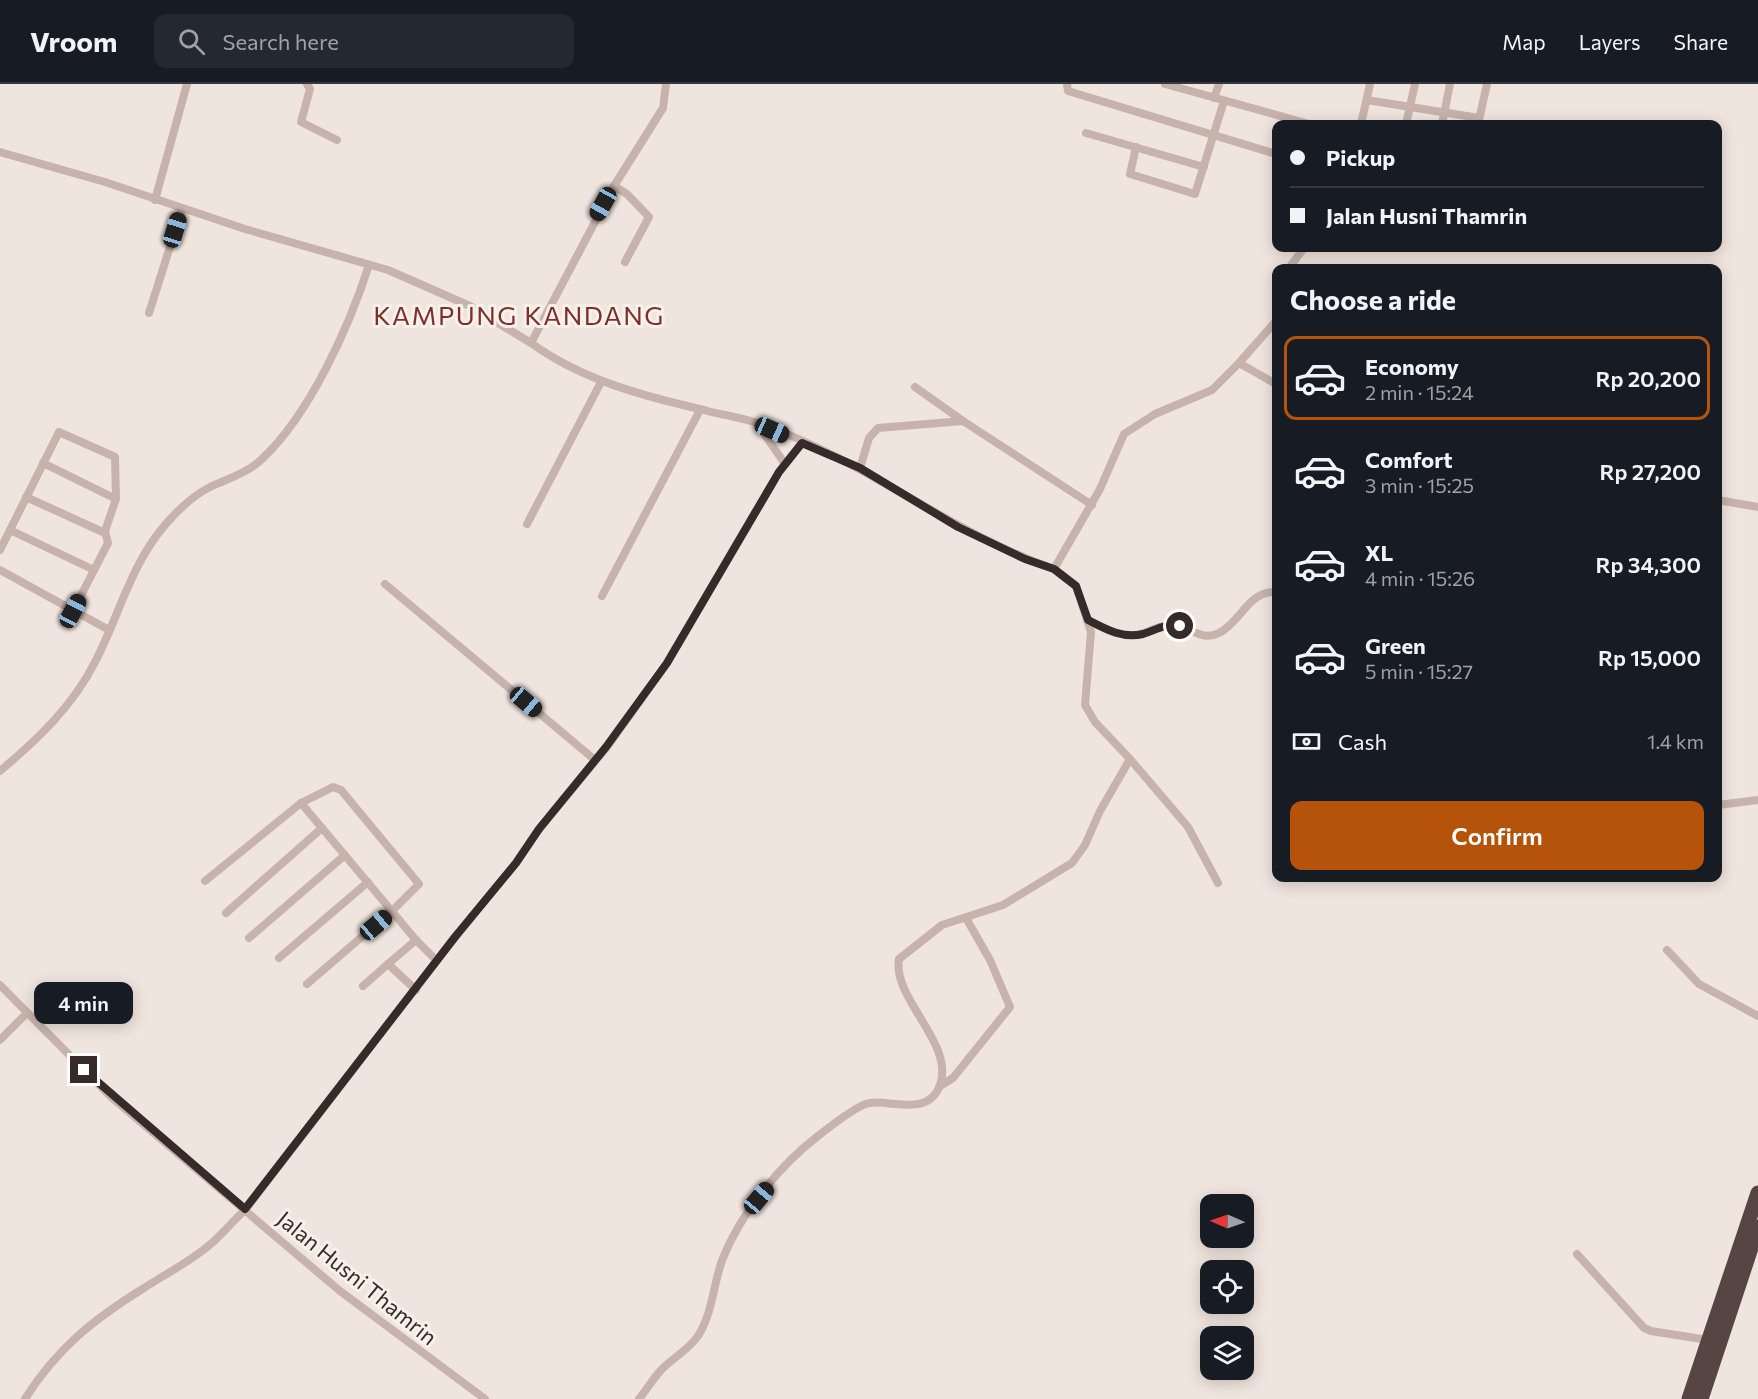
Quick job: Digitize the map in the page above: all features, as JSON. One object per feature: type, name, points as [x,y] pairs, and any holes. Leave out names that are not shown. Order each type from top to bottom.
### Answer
[{"type":"highway","points":[[1689,1399],[1758,1193]]},
{"type":"highway","points":[[1701,1399],[1758,1227]]},
{"type":"street","points":[[155,200],[188,84]]},
{"type":"street","points":[[307,84],[310,88],[301,122],[337,140]]},
{"type":"street","points":[[531,343],[614,186],[663,108],[666,84]]},
{"type":"street","points":[[1067,84],[1068,91],[1272,153]]},
{"type":"street","points":[[1165,84],[1294,120]]},
{"type":"street","points":[[1214,98],[1219,84]]},
{"type":"street","points":[[1362,120],[1370,84]]},
{"type":"street","points":[[1407,120],[1415,84]]},
{"type":"street","points":[[1443,120],[1450,84]]},
{"type":"street","points":[[1478,120],[1487,84]]},
{"type":"street","points":[[1367,100],[1444,112],[1474,120]]},
{"type":"street","points":[[1136,147],[1130,174],[1193,194],[1196,192],[1224,101]]},
{"type":"street","points":[[1086,133],[1204,167]]},
{"type":"street","points":[[0,152],[105,182],[182,209],[369,265],[461,301],[563,364],[601,382],[700,410],[757,423],[860,468],[958,527],[1025,559],[1054,569],[1076,586],[1091,632],[1085,705],[1095,722],[1188,827],[1218,883]]},
{"type":"street","points":[[614,186],[627,194],[649,217],[625,262]]},
{"type":"street","points":[[149,313],[182,209]]},
{"type":"street","points":[[0,771],[71,702],[95,663],[136,567],[164,525],[210,487],[243,474],[262,459],[285,432],[309,395],[344,331],[369,265]]},
{"type":"street","points":[[1054,569],[1092,505],[1124,434],[1155,414],[1193,400],[1212,390],[1272,326]]},
{"type":"street","points":[[1239,363],[1272,382]]},
{"type":"street","points":[[527,524],[601,382]]},
{"type":"street","points":[[915,387],[1092,505]]},
{"type":"street","points":[[602,596],[700,410]]},
{"type":"street","points":[[860,468],[869,438],[878,428],[963,421]]},
{"type":"street","points":[[757,423],[785,464]]},
{"type":"street","points":[[0,550],[57,433],[61,431],[114,456],[117,463],[116,499],[105,533],[108,543],[73,611]]},
{"type":"street","points":[[25,1399],[59,1352],[79,1333],[213,1242],[245,1209],[596,760],[667,663],[785,464],[802,443]]},
{"type":"street","points":[[43,463],[116,499]]},
{"type":"street","points":[[26,497],[105,533]]},
{"type":"street","points":[[1722,502],[1758,507]]},
{"type":"street","points":[[10,530],[94,570]]},
{"type":"street","points":[[0,570],[109,630]]},
{"type":"street","points":[[385,584],[596,760]]},
{"type":"street","points":[[1088,620],[1113,633],[1126,635],[1172,625],[1208,637],[1223,631],[1259,595],[1272,593]]},
{"type":"street","points":[[940,1086],[942,1073],[938,1050],[902,986],[897,970],[899,958],[942,925],[1003,905],[1072,863],[1085,845],[1100,811],[1130,759]]},
{"type":"street","points":[[205,881],[301,803],[333,787],[341,790],[418,882],[418,887],[307,984]]},
{"type":"street","points":[[1722,805],[1758,801]]},
{"type":"street","points":[[301,803],[437,962]]},
{"type":"street","points":[[226,913],[322,828]]},
{"type":"street","points":[[249,938],[345,855]]},
{"type":"street","points":[[279,958],[368,882]]},
{"type":"street","points":[[639,1399],[662,1369],[697,1336],[706,1321],[723,1257],[738,1228],[759,1198],[801,1151],[835,1123],[864,1104],[894,1106],[925,1102],[932,1098],[940,1086],[953,1078],[1010,1007],[990,960],[966,918]]},
{"type":"street","points":[[363,986],[416,940]]},
{"type":"street","points":[[1667,950],[1699,984],[1758,1016]]},
{"type":"street","points":[[388,964],[416,990]]},
{"type":"street","name":"Jalan Husni Thamrin","points":[[0,985],[26,1014],[111,1097],[340,1291],[485,1399]]},
{"type":"street","points":[[0,1040],[26,1014]]},
{"type":"street","points":[[1577,1254],[1644,1328],[1708,1340]]},
{"type":"district","name":"KAMPUNG KANDANG","points":[[519,316]]},
{"type":"route","points":[[84,1070],[111,1097],[245,1209],[455,937],[484,905],[539,829],[606,747],[667,663],[779,472],[802,443],[860,468],[958,527],[1025,559],[1054,569],[1076,586],[1088,620],[1113,633],[1134,635],[1165,626],[1180,626]]}]
